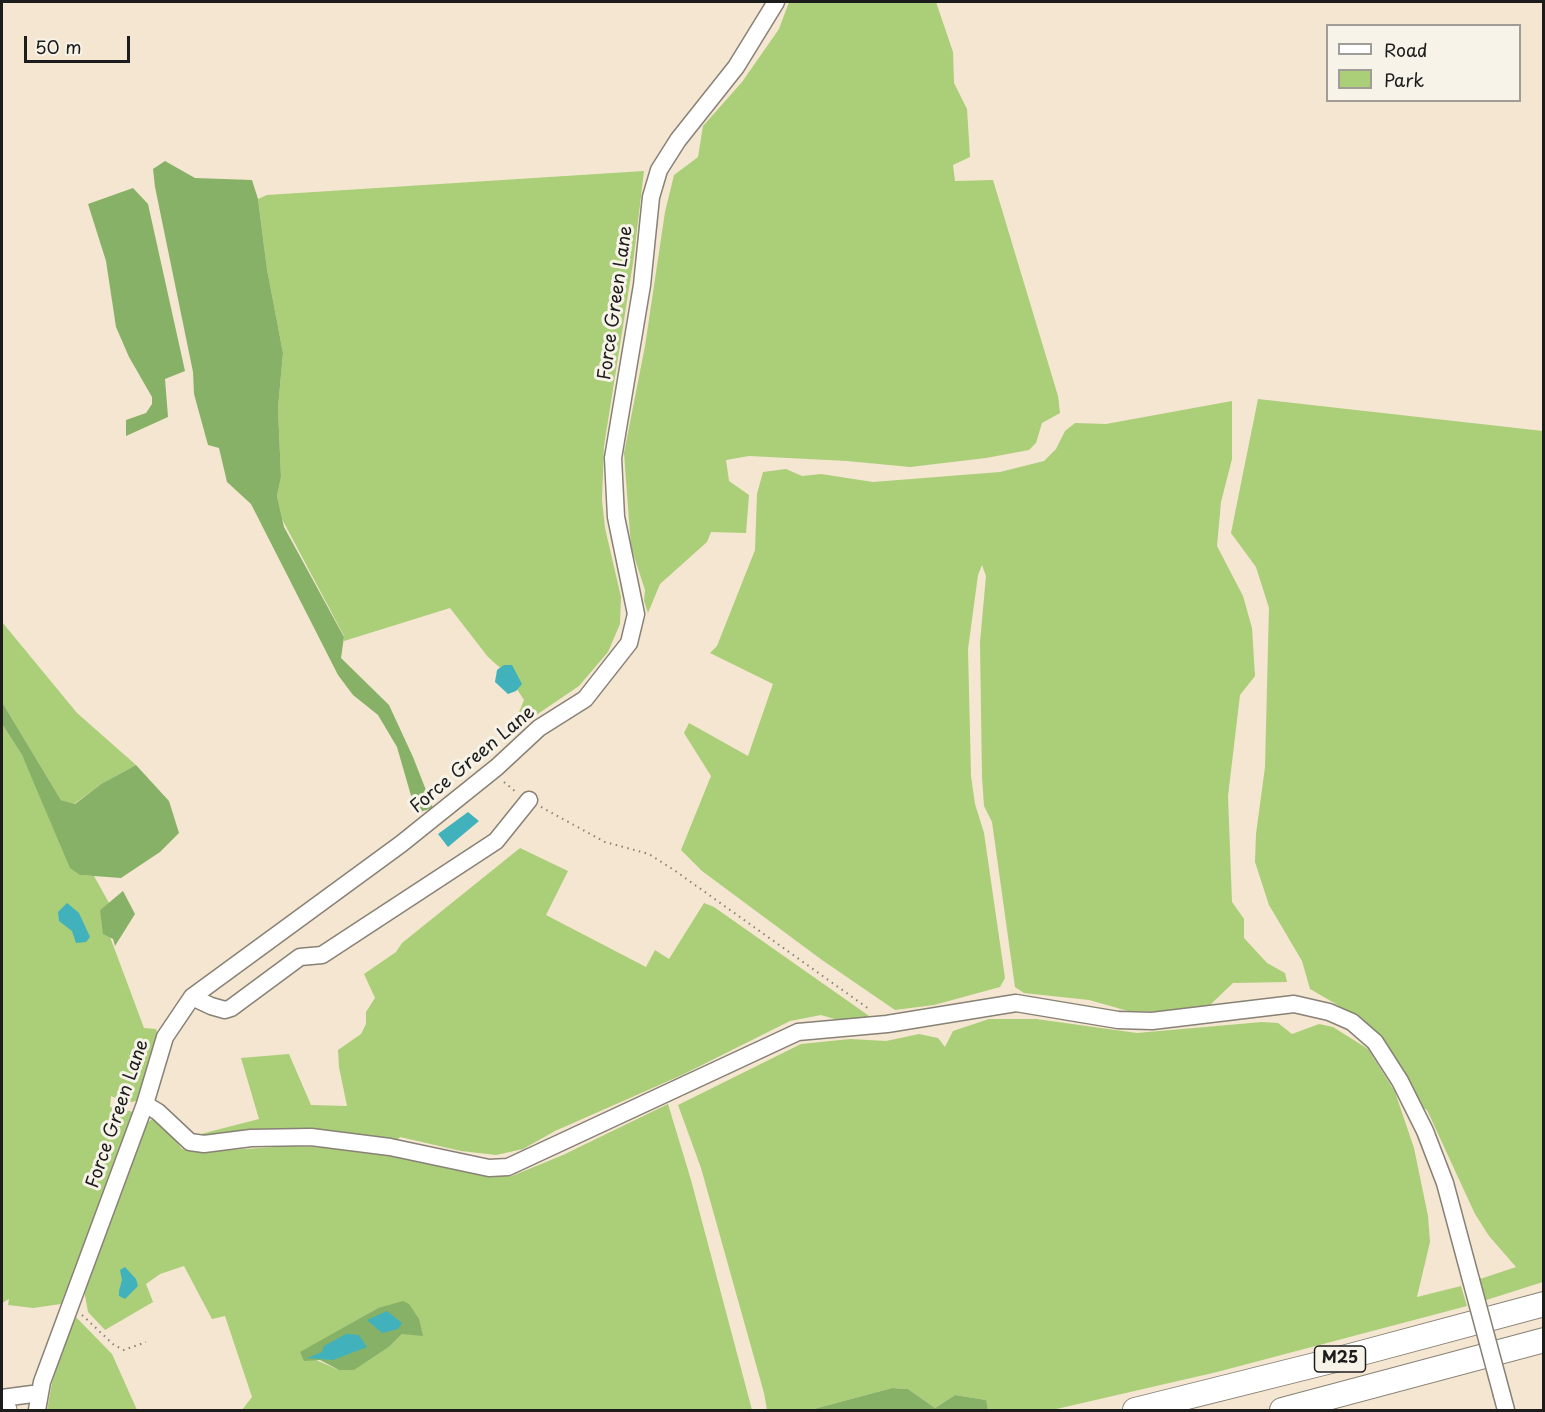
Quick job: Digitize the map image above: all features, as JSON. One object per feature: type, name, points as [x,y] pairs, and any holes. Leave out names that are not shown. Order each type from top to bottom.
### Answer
[{"type":"highway","name":"M25","points":[[1135,1410],[1340,1359],[1544,1304]]},
{"type":"highway","name":"M25","points":[[1282,1410],[1544,1340]]},
{"type":"main road","points":[[2,1400],[6,1410]]},
{"type":"street","name":"Force Green Lane","points":[[38,1410],[40,1393],[74,1293],[145,1104],[165,1037],[192,997],[383,858],[492,771],[539,728],[585,699],[629,643],[636,614],[616,517],[613,458],[642,285],[651,197],[658,170],[678,140],[736,68],[776,2]]},
{"type":"street","points":[[192,997],[225,1010],[231,1008],[300,957],[322,955],[496,841],[530,800]]},
{"type":"street","points":[[145,1104],[158,1112],[190,1142],[204,1144],[251,1138],[311,1137],[390,1147],[489,1168],[508,1167],[798,1032],[887,1024],[1016,1004],[1118,1020],[1152,1022],[1294,1004],[1329,1012],[1352,1022],[1375,1042],[1400,1081],[1425,1131],[1445,1183],[1504,1403]]},
{"type":"street","points":[[2,1400],[40,1393]]},
{"type":"path","points":[[492,771],[530,800],[605,842],[649,854],[674,870],[887,1024]]},
{"type":"path","points":[[74,1293],[80,1312],[114,1345],[124,1350],[147,1342]]},
{"type":"green space","points":[[789,2],[936,2],[953,52],[954,83],[967,109],[970,157],[953,165],[955,181],[993,180],[1058,396],[1060,413],[1042,423],[1036,443],[1029,450],[986,458],[910,467],[749,456],[726,460],[729,481],[749,495],[746,533],[711,532],[707,542],[660,584],[648,613],[644,601],[645,590],[631,547],[624,453],[645,346],[665,212],[674,175],[698,157],[703,126],[742,82],[779,29]]},
{"type":"green space","points":[[165,161],[195,178],[252,180],[258,199],[267,269],[283,353],[278,408],[281,477],[277,496],[284,527],[344,637],[341,658],[389,705],[433,808],[416,813],[397,747],[378,715],[353,695],[338,675],[251,504],[227,482],[219,448],[208,445],[194,394],[193,372],[155,187],[153,169]]},
{"type":"green space","points":[[644,171],[633,263],[604,446],[602,500],[605,528],[621,597],[620,624],[608,652],[579,686],[520,726],[517,717],[524,700],[507,674],[488,657],[450,608],[344,641],[344,636],[282,519],[277,496],[281,477],[278,408],[283,353],[267,269],[258,199],[267,195]]},
{"type":"green space","points":[[133,188],[148,204],[185,371],[165,379],[168,417],[126,436],[126,420],[146,413],[152,404],[152,397],[129,357],[116,327],[106,261],[88,204]]},
{"type":"green space","points":[[1258,399],[1543,431],[1543,1282],[1480,1302],[1474,1281],[1516,1267],[1489,1236],[1475,1214],[1427,1110],[1416,1104],[1370,1031],[1336,1004],[1310,989],[1302,961],[1269,905],[1255,862],[1256,834],[1265,767],[1269,608],[1256,567],[1231,533]]},
{"type":"green space","points":[[1232,401],[1232,459],[1221,502],[1217,546],[1243,596],[1252,628],[1255,676],[1240,695],[1228,796],[1232,902],[1244,919],[1244,938],[1267,963],[1285,973],[1287,982],[1233,983],[1210,1005],[1166,1012],[1128,1011],[1089,1000],[1024,993],[1015,987],[992,822],[984,806],[980,642],[986,576],[982,565],[978,575],[968,649],[971,776],[975,804],[984,833],[1005,978],[1000,987],[934,1005],[895,1010],[822,960],[702,871],[681,850],[711,776],[684,733],[689,723],[748,756],[773,684],[710,653],[717,646],[755,550],[757,494],[763,472],[786,469],[802,476],[821,474],[873,482],[1000,472],[1044,461],[1056,449],[1065,431],[1075,423],[1106,424]]},
{"type":"green space","points":[[2,622],[77,713],[136,765],[101,784],[74,804],[61,800],[2,702]]},
{"type":"green space","points":[[2,702],[61,800],[75,804],[101,784],[136,765],[169,801],[179,833],[160,852],[121,878],[80,875],[70,868],[22,755],[2,724]]},
{"type":"green space","points":[[2,724],[22,755],[80,875],[94,876],[109,903],[100,910],[144,1028],[156,1029],[158,1036],[137,1101],[126,1103],[111,1096],[110,1107],[134,1112],[61,1304],[33,1308],[8,1305],[9,1299],[2,1303]]},
{"type":"green space","points":[[520,848],[568,871],[546,915],[646,967],[655,950],[669,959],[704,903],[714,907],[872,1018],[838,1020],[821,1015],[790,1021],[682,1075],[555,1131],[523,1149],[496,1155],[461,1151],[400,1137],[396,1141],[287,1129],[221,1137],[193,1136],[259,1119],[241,1058],[289,1054],[311,1105],[347,1106],[338,1050],[361,1034],[366,1024],[366,1012],[375,998],[364,974],[396,952],[402,943]]},
{"type":"green space","points":[[123,891],[135,914],[115,946],[113,939],[103,934],[100,910]]},
{"type":"green space","points":[[989,1019],[1036,1019],[1137,1033],[1262,1022],[1278,1023],[1292,1034],[1319,1024],[1333,1027],[1368,1049],[1395,1092],[1414,1148],[1428,1216],[1430,1242],[1417,1297],[1461,1286],[1467,1306],[1217,1372],[1052,1410],[988,1410],[985,1400],[955,1395],[935,1408],[908,1389],[892,1388],[810,1410],[767,1410],[701,1168],[678,1105],[801,1044],[850,1039],[886,1041],[919,1034],[938,1038],[945,1047],[953,1031]]},
{"type":"green space","points":[[668,1104],[691,1180],[752,1410],[242,1410],[252,1397],[225,1316],[212,1319],[184,1266],[160,1274],[146,1284],[153,1302],[105,1330],[88,1312],[84,1290],[139,1129],[152,1119],[160,1120],[182,1149],[195,1152],[292,1146],[371,1150],[487,1176],[512,1176],[563,1155]],"holes":[[[378,1308],[402,1334],[390,1346],[339,1370],[300,1353]]]},
{"type":"green space","points":[[403,1301],[409,1304],[419,1319],[423,1336],[402,1334],[390,1346],[354,1370],[339,1370],[320,1360],[304,1361],[300,1352],[378,1308]]},
{"type":"green space","points":[[73,1314],[112,1354],[137,1410],[47,1410],[52,1383]]},
{"type":"green space","points":[[892,1388],[908,1389],[935,1408],[955,1395],[986,1400],[988,1410],[810,1410]]},
{"type":"water","points":[[504,665],[512,665],[522,684],[516,691],[508,694],[495,682],[497,670]]},
{"type":"water","points":[[468,812],[479,821],[448,847],[438,834]]},
{"type":"water","points":[[67,903],[79,913],[90,937],[86,942],[76,943],[72,931],[59,921],[58,912]]},
{"type":"water","points":[[125,1267],[136,1279],[138,1286],[125,1299],[119,1296],[119,1291],[122,1280],[120,1270]]},
{"type":"water","points":[[387,1311],[402,1323],[398,1329],[382,1333],[367,1320]]},
{"type":"water","points":[[346,1334],[359,1335],[367,1347],[333,1360],[307,1358],[322,1352],[324,1346]]}]
